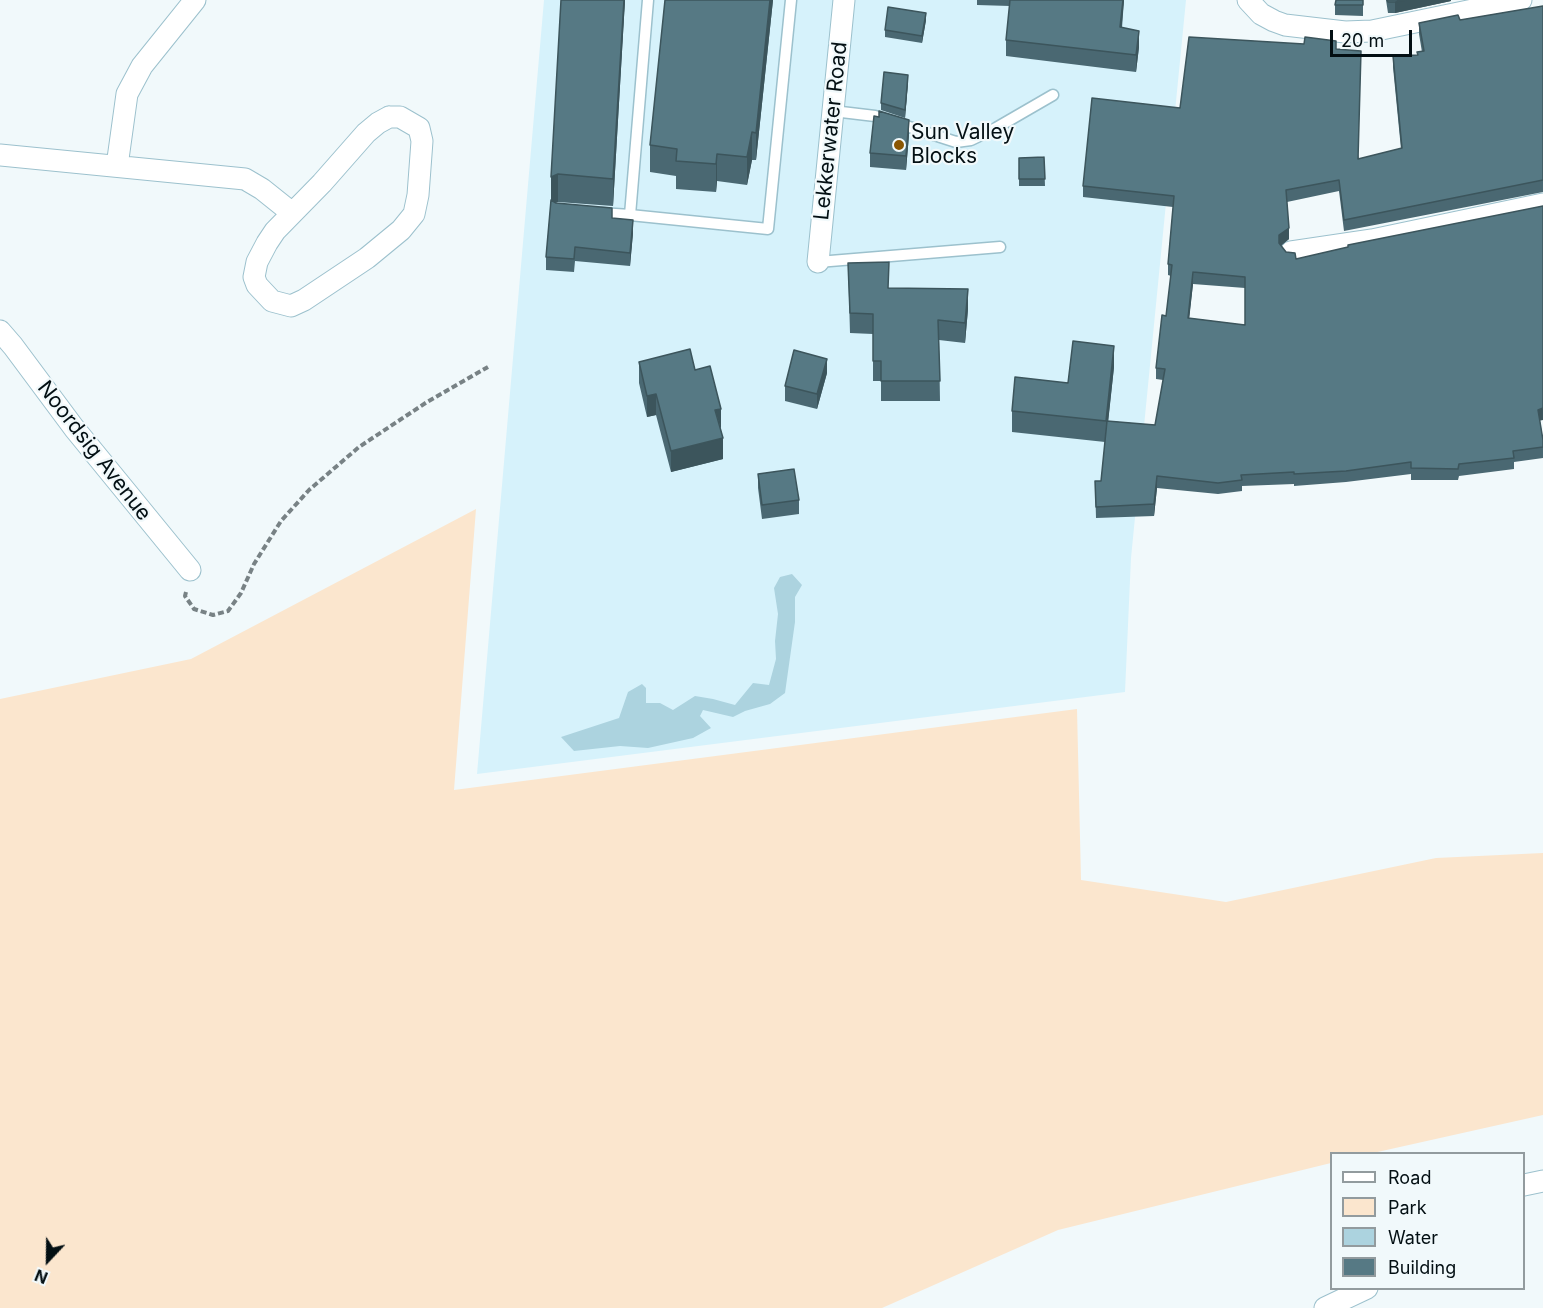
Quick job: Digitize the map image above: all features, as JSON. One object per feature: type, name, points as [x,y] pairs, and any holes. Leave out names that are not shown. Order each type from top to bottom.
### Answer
[{"type":"street","points":[[117,166],[127,94],[142,66],[195,0]]},
{"type":"street","name":"Lekkerwater Road","points":[[818,262],[844,0]]},
{"type":"street","points":[[1248,0],[1261,14],[1286,25],[1345,32],[1372,31],[1521,0]]},
{"type":"street","points":[[390,117],[400,117],[419,128],[422,141],[418,195],[414,214],[401,230],[367,258],[304,300],[291,306],[272,301],[265,295],[257,285],[255,271],[267,243],[292,213],[378,123],[390,117]]},
{"type":"street","points":[[0,155],[245,179],[262,189],[292,213]]},
{"type":"street","points":[[1291,252],[1372,240],[1543,204]]},
{"type":"street","name":"Noordsig Avenue","points":[[0,331],[74,428],[190,570]]},
{"type":"street","points":[[1525,1185],[1543,1181]]},
{"type":"street","points":[[1325,1308],[1363,1290]]},
{"type":"lane","points":[[630,215],[648,0]]},
{"type":"lane","points":[[589,212],[768,229],[791,0]]},
{"type":"lane","points":[[833,111],[875,116],[956,142],[971,141],[1053,95]]},
{"type":"lane","points":[[818,262],[1000,247]]},
{"type":"path","points":[[190,570],[185,596],[194,609],[213,615],[228,611],[241,593],[254,564],[281,521],[309,490],[359,447],[427,402],[488,367]]},
{"type":"shaded area","points":[[544,0],[1186,0],[1131,558],[1125,692],[477,774]]},
{"type":"green space","points":[[476,509],[454,790],[1077,709],[1081,880],[1226,902],[1436,858],[1543,853],[1543,1115],[1377,1152],[1330,1152],[1330,1163],[1058,1230],[882,1308],[0,1308],[0,699],[191,659]]},
{"type":"water","points":[[792,574],[802,585],[795,597],[795,622],[785,693],[770,704],[733,717],[703,710],[700,716],[711,728],[693,738],[648,748],[620,746],[574,751],[561,737],[619,718],[628,692],[642,684],[646,688],[646,703],[660,703],[673,710],[695,696],[735,705],[753,683],[769,685],[776,659],[778,614],[774,588],[780,577]]},
{"type":"building","points":[[561,0],[624,0],[613,179],[558,174],[551,177]]},
{"type":"building","points":[[665,0],[770,0],[756,133],[752,132],[747,157],[717,154],[716,164],[676,161],[677,149],[650,145]]},
{"type":"building","points":[[1010,0],[1123,0],[1120,27],[1139,31],[1136,55],[1006,40]]},
{"type":"building","points":[[1336,0],[1363,0],[1363,5],[1335,5]]},
{"type":"building","points":[[1387,0],[1406,0],[1388,2]]},
{"type":"building","points":[[1543,6],[1543,180],[1344,220],[1339,180],[1286,190],[1289,228],[1279,235],[1279,243],[1286,252],[1295,253],[1296,259],[1348,247],[1348,245],[1543,206],[1543,408],[1538,410],[1543,447],[1513,451],[1514,458],[1459,464],[1458,469],[1411,468],[1411,462],[1346,471],[1241,475],[1242,480],[1218,483],[1157,476],[1154,504],[1096,507],[1095,481],[1101,481],[1107,421],[1155,425],[1165,369],[1156,368],[1162,315],[1166,316],[1172,265],[1168,264],[1174,196],[1083,186],[1092,98],[1180,108],[1189,37],[1304,44],[1305,37],[1336,41],[1336,49],[1361,51],[1358,159],[1402,148],[1393,56],[1418,55],[1417,52],[1424,51],[1419,23],[1458,15],[1460,20]],"holes":[[[1193,272],[1245,277],[1245,325],[1188,318]]]},
{"type":"building","points":[[888,7],[926,13],[922,36],[885,30]]},
{"type":"building","points":[[884,72],[908,75],[905,110],[881,103]]},
{"type":"building","points":[[879,111],[909,120],[906,156],[870,153],[874,116],[879,117]]},
{"type":"building","points":[[1044,157],[1045,179],[1019,179],[1019,158]]},
{"type":"building","points":[[551,200],[556,203],[612,208],[612,218],[633,220],[630,253],[575,247],[574,259],[546,257]]},
{"type":"building","points":[[889,262],[888,288],[968,289],[965,323],[938,320],[940,381],[881,381],[881,361],[873,361],[873,314],[850,313],[848,263]]},
{"type":"building","points":[[1073,341],[1114,346],[1106,421],[1012,411],[1015,377],[1068,383]]},
{"type":"building","points":[[690,349],[695,370],[710,366],[721,409],[715,410],[723,438],[671,451],[656,394],[647,396],[639,362]]},
{"type":"building","points":[[794,350],[827,359],[817,394],[785,386]]},
{"type":"building","points":[[794,469],[799,500],[762,505],[758,474]]},
{"type":"place","name":"Sun Valley Blocks","points":[[899,145]]}]
